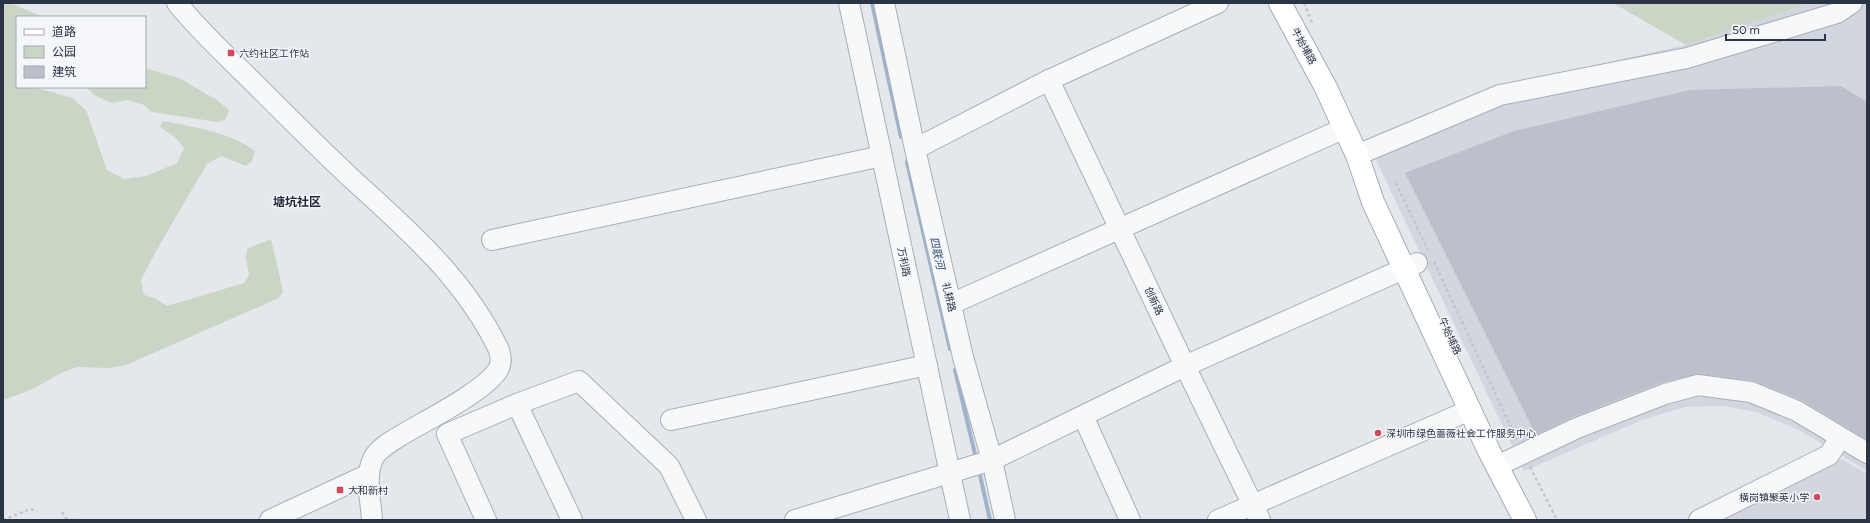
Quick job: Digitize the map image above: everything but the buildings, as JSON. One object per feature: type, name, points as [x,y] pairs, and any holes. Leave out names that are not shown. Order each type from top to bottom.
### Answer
[{"type":"main road","name":"牛始埔路","points":[[1280,3],[1325,86],[1357,155],[1382,188],[1410,266],[1470,410],[1513,458],[1525,520]]},
{"type":"main road","name":"牛始埔路","points":[[1410,266],[1513,458],[1540,520]]},
{"type":"street","points":[[177,3],[221,52],[340,168],[431,253],[477,309],[499,350],[501,357],[498,370],[489,379],[468,395],[384,447],[375,456],[371,464],[369,474],[372,520]]},
{"type":"street","name":"万利路","points":[[849,3],[960,520]]},
{"type":"street","name":"礼耕路","points":[[884,3],[915,149],[963,357],[992,460],[1004,520]]},
{"type":"street","points":[[915,149],[1049,80],[1218,3]]},
{"type":"street","points":[[1357,155],[1500,95],[1687,58],[1837,13],[1852,3]]},
{"type":"street","name":"创新路","points":[[1049,80],[1256,513]]},
{"type":"street","points":[[951,304],[1345,128]]},
{"type":"street","points":[[492,240],[882,156]]},
{"type":"street","points":[[795,520],[992,460],[1185,366],[1410,266]]},
{"type":"street","points":[[671,420],[927,365]]},
{"type":"street","points":[[486,520],[447,434],[517,404],[578,381],[669,466],[696,520]]},
{"type":"street","points":[[1513,458],[1592,422],[1665,394],[1698,385],[1751,392],[1798,411],[1840,438],[1867,453]]},
{"type":"street","points":[[517,404],[572,520]]},
{"type":"street","points":[[1218,520],[1256,513],[1470,410]]},
{"type":"street","points":[[1083,416],[1130,520]]},
{"type":"street","points":[[1699,520],[1830,455],[1840,438]]},
{"type":"street","points":[[270,520],[369,474]]},
{"type":"path","points":[[1396,183],[1513,458],[1557,520]]},
{"type":"path","points":[[3,520],[30,509],[37,511]]},
{"type":"path","points":[[62,512],[67,520]]},
{"type":"shaded area","points":[[1809,3],[1867,3],[1867,471],[1801,431],[1756,412],[1723,406],[1685,407],[1642,420],[1524,471],[1367,141],[1497,87],[1686,45]]},
{"type":"shaded area","name":"横岗镇聚英小学","points":[[1842,459],[1867,474],[1867,520],[1720,520]]},
{"type":"green space","points":[[3,3],[10,3],[41,16],[16,16],[16,88],[37,88],[72,98],[86,110],[107,170],[124,179],[146,176],[177,163],[184,148],[175,137],[160,127],[163,121],[211,131],[234,139],[255,151],[252,161],[246,166],[221,156],[207,164],[156,251],[141,280],[144,295],[155,298],[167,306],[244,283],[249,275],[246,258],[247,249],[271,239],[283,291],[279,298],[126,365],[109,368],[76,367],[61,373],[33,389],[3,400]]},
{"type":"green space","points":[[1613,3],[1809,3],[1686,45]]},
{"type":"green space","points":[[146,68],[179,78],[217,100],[229,110],[226,119],[218,122],[152,112],[144,105],[128,100],[112,103],[94,95],[88,88],[146,88]]},
{"type":"waterway","name":"四联河","points":[[872,3],[901,137]]},
{"type":"waterway","name":"四联河","points":[[907,162],[950,349]]},
{"type":"waterway","name":"四联河","points":[[955,370],[975,454]]},
{"type":"waterway","name":"四联河","points":[[980,475],[990,520]]},
{"type":"place","name":"六约社区工作站","points":[[231,53]]},
{"type":"place","name":"深圳市绿色蔷薇社会工作服务中心","points":[[1378,433]]},
{"type":"place","name":"大和新村","points":[[340,490]]},
{"type":"place","name":"横岗镇聚英小学","points":[[1817,497]]},
{"type":"district","name":"塘坑社区","points":[[297,202]]}]
